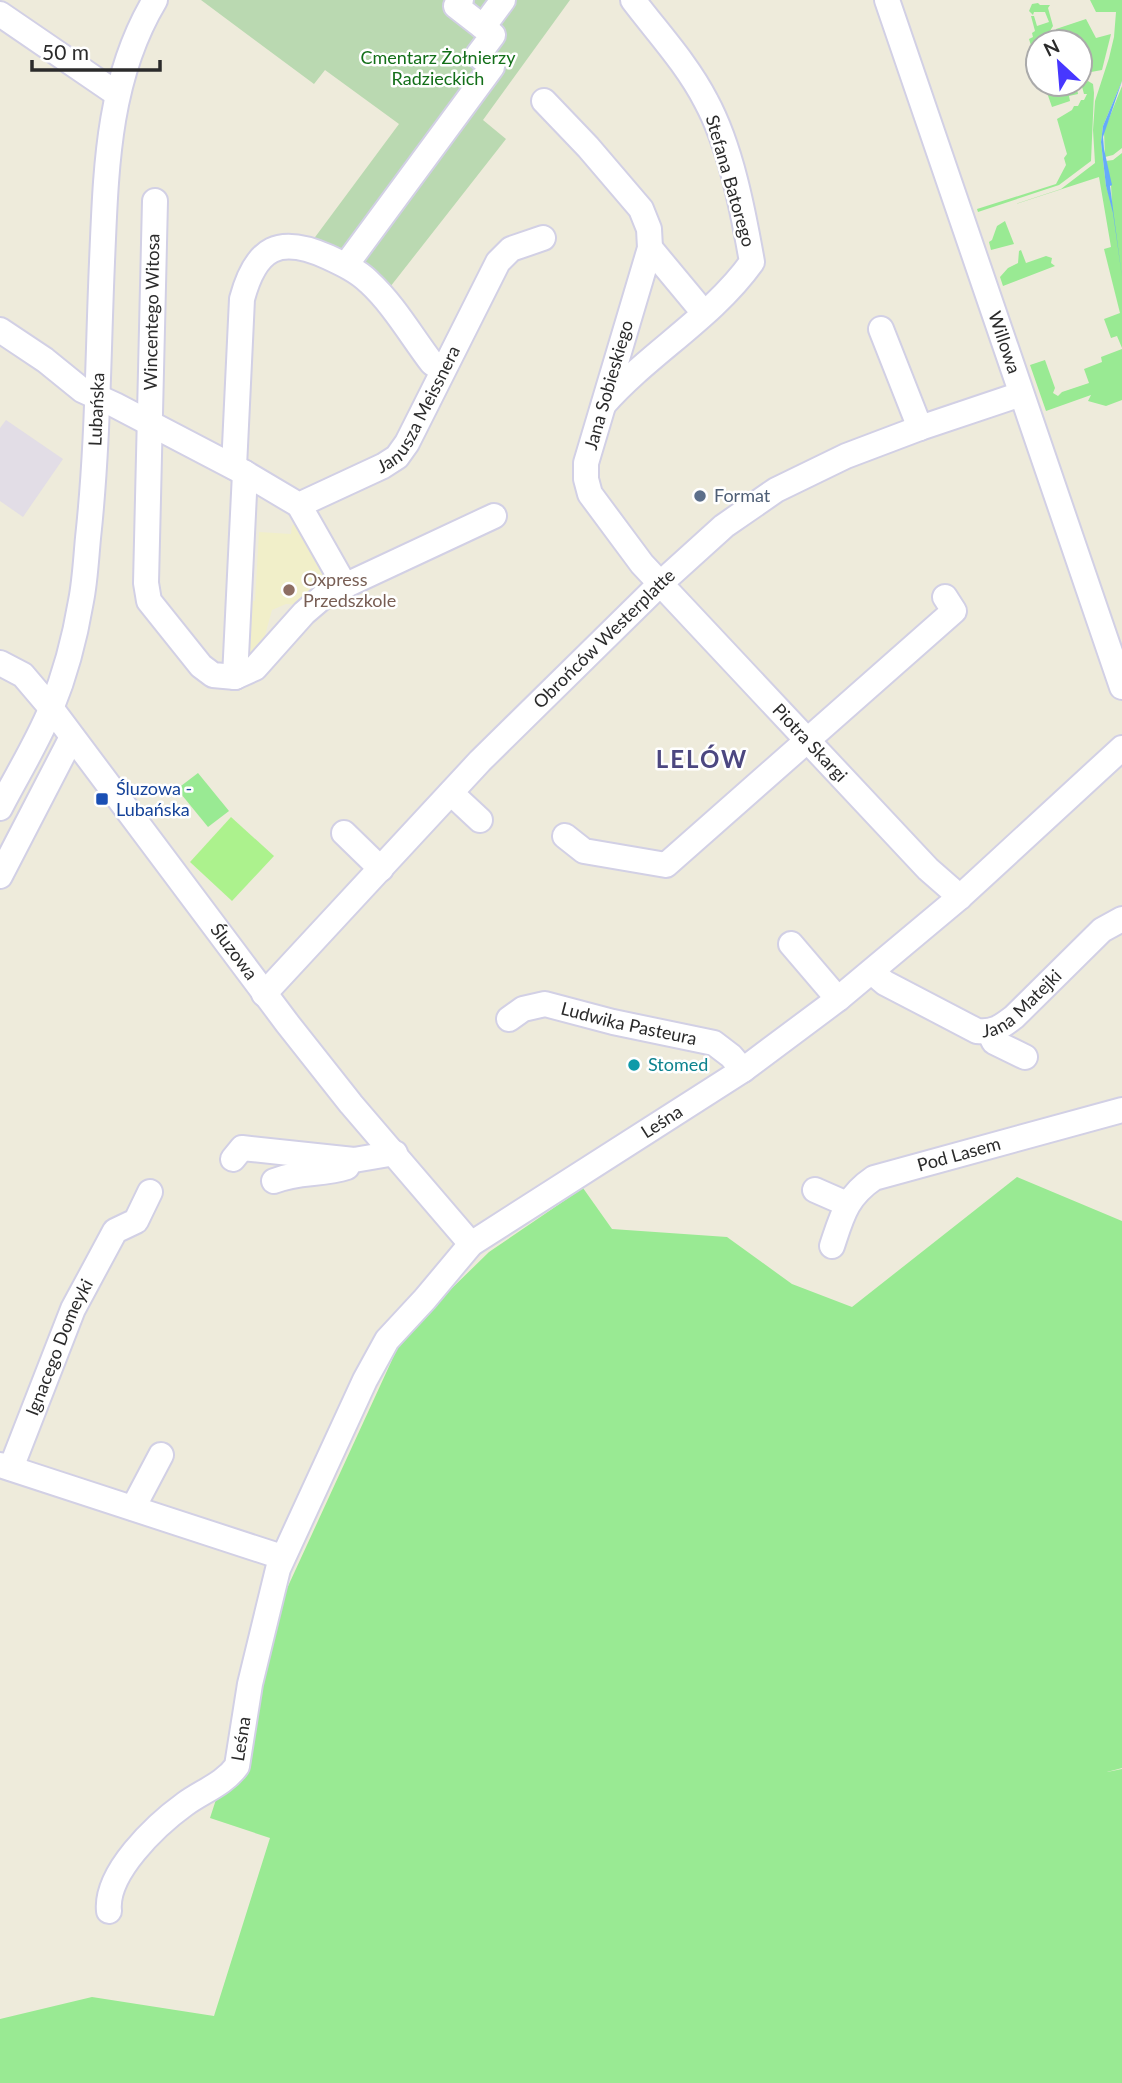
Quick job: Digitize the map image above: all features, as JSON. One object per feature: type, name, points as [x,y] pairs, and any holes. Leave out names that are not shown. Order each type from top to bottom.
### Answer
[{"type":"street","name":"Lubańska","points":[[0,808],[51,708],[82,600],[98,398],[106,161],[117,94],[133,42],[155,0]]},
{"type":"street","points":[[346,265],[492,67],[478,55],[493,35],[456,6],[461,0]]},
{"type":"street","points":[[483,27],[503,0]]},
{"type":"street","name":"Stefana Batorego","points":[[603,405],[629,378],[736,285],[752,262],[732,173],[715,119],[683,63],[633,0]]},
{"type":"street","name":"Willowa","points":[[887,0],[1122,687]]},
{"type":"street","points":[[0,14],[117,94]]},
{"type":"street","name":"Jana Sobieskiego","points":[[544,101],[641,209],[649,229],[650,248],[593,434],[586,463],[586,479],[590,494],[642,564],[661,583]]},
{"type":"street","name":"Wincentego Witosa","points":[[155,201],[146,583],[149,601],[201,666],[213,675],[235,677]]},
{"type":"street","name":"Janusza Meissnera","points":[[299,505],[335,490],[397,457],[407,443],[498,262],[512,249],[543,238]]},
{"type":"street","points":[[442,370],[432,363],[383,296],[346,265],[307,248],[282,246],[261,257],[248,277],[242,299],[235,677],[256,668],[304,613],[326,596],[495,516]]},
{"type":"street","name":"Jana Sobieskiego","points":[[650,248],[705,313]]},
{"type":"street","points":[[881,329],[920,428]]},
{"type":"street","name":"Wincentego Witosa","points":[[0,330],[45,360],[82,390],[239,470]]},
{"type":"street","points":[[45,360],[79,361],[99,353]]},
{"type":"street","name":"Obrońców Westerplatte","points":[[264,993],[480,761],[661,583],[724,526],[776,490],[846,456],[1021,394]]},
{"type":"street","points":[[239,470],[299,505],[345,586]]},
{"type":"street","name":"Piotra Skargi","points":[[661,583],[928,869],[960,897]]},
{"type":"street","points":[[565,836],[584,851],[666,866],[954,611],[945,597]]},
{"type":"street","name":"Śluzowa","points":[[0,663],[23,675],[51,708],[264,993],[351,1104],[471,1244]]},
{"type":"street","points":[[0,876],[72,737]]},
{"type":"street","name":"Leśna","points":[[110,1911],[108,1900],[111,1889],[124,1866],[143,1842],[185,1804],[230,1776],[237,1766],[250,1684],[282,1557],[387,1340],[471,1244],[743,1070],[838,999],[960,897],[1122,748]]},
{"type":"street","points":[[451,793],[480,820]]},
{"type":"street","points":[[344,833],[381,869]]},
{"type":"street","name":"Jana Matejki","points":[[872,972],[886,983],[977,1031],[989,1032],[1014,1017],[1102,930],[1122,919]]},
{"type":"street","points":[[792,944],[838,999]]},
{"type":"street","name":"Ludwika Pasteura","points":[[509,1019],[523,1009],[545,1004],[613,1022],[714,1043],[743,1070]]},
{"type":"street","points":[[989,1032],[994,1042],[1025,1057]]},
{"type":"street","name":"Pod Lasem","points":[[832,1246],[847,1204],[860,1188],[874,1178],[1122,1110]]},
{"type":"street","points":[[233,1158],[242,1148],[354,1160],[395,1153]]},
{"type":"street","points":[[274,1181],[285,1176],[333,1171],[395,1153]]},
{"type":"street","points":[[815,1190],[847,1204]]},
{"type":"street","name":"Ignacego Domeyki","points":[[5,1466],[73,1309],[115,1231],[136,1221],[150,1192]]},
{"type":"street","points":[[133,1508],[161,1455]]},
{"type":"street","points":[[5,1466],[282,1557]]},
{"type":"shaded area","points":[[6,420],[63,459],[23,517],[0,501],[0,428]]},
{"type":"shaded area","name":"Oxpress Przedszkole","points":[[299,518],[329,576],[327,586],[303,605],[286,604],[272,610],[260,653],[255,658],[243,654],[250,600],[255,601],[259,532],[291,534],[292,526]]},
{"type":"green space","name":"Cmentarz Żołnierzy Radzieckich","points":[[201,0],[570,0],[483,120],[506,139],[383,296],[307,248],[399,124],[325,70],[314,84]]},
{"type":"green space","points":[[1090,0],[1122,0],[1122,81],[1103,126],[1101,142],[1106,186],[1112,204],[1106,161],[1113,160],[1122,153],[1122,348],[1117,336],[1111,338],[1104,319],[1120,313],[1104,249],[1111,247],[1099,177],[979,216],[1061,189],[1095,163],[1095,101],[1114,37],[1116,12],[1096,12]]},
{"type":"green space","points":[[1032,4],[1050,5],[1048,8],[1052,28],[1034,28],[1031,16],[1034,16],[1037,26],[1049,22],[1045,12],[1034,12],[1033,15],[1029,11]]},
{"type":"green space","points":[[1086,19],[1091,28],[1059,28]]},
{"type":"green space","points":[[1094,34],[1096,38],[1111,34],[1102,70],[1094,71]]},
{"type":"green space","points":[[1122,86],[1122,148],[1105,157],[1104,131]]},
{"type":"green space","points":[[1049,98],[1069,98],[1070,101],[1052,107]]},
{"type":"green space","points":[[1094,98],[1091,161],[1059,185],[978,212],[977,209],[1056,184],[1066,165],[1064,158],[1067,154],[1057,119],[1084,100]]},
{"type":"green space","points":[[1005,221],[1014,244],[991,250],[989,242],[997,226]]},
{"type":"green space","points":[[1021,250],[1026,263],[1046,256],[1052,258],[1051,263],[1055,266],[1003,286],[1000,277],[1008,268],[1018,263]]},
{"type":"green space","points":[[1122,349],[1122,400],[1106,406],[1088,401],[1091,395],[1046,411],[1030,365],[1045,360],[1055,388],[1053,393],[1058,396],[1062,392],[1089,383],[1084,369],[1102,362],[1101,357]]},
{"type":"green space","points":[[198,773],[229,811],[208,827],[177,789]]},
{"type":"green space","points":[[231,817],[274,856],[232,901],[190,862]]},
{"type":"green space","points":[[1017,1177],[1122,1221],[1122,1768],[1107,1772],[1122,1769],[1122,2083],[0,2083],[0,2019],[92,1997],[214,2016],[270,1838],[210,1818],[278,1608],[403,1336],[489,1252],[583,1188],[612,1229],[727,1237],[792,1284],[852,1307]]},
{"type":"water","points":[[1122,81],[1103,137],[1112,185],[1122,277],[1101,142],[1103,126]]},
{"type":"place","name":"Format","points":[[700,496]]},
{"type":"place","name":"Oxpress Przedszkole","points":[[289,590]]},
{"type":"place","name":"Śluzowa - Lubańska","points":[[102,799]]},
{"type":"place","name":"Stomed","points":[[634,1065]]},
{"type":"district","name":"LELÓW","points":[[702,760]]}]
